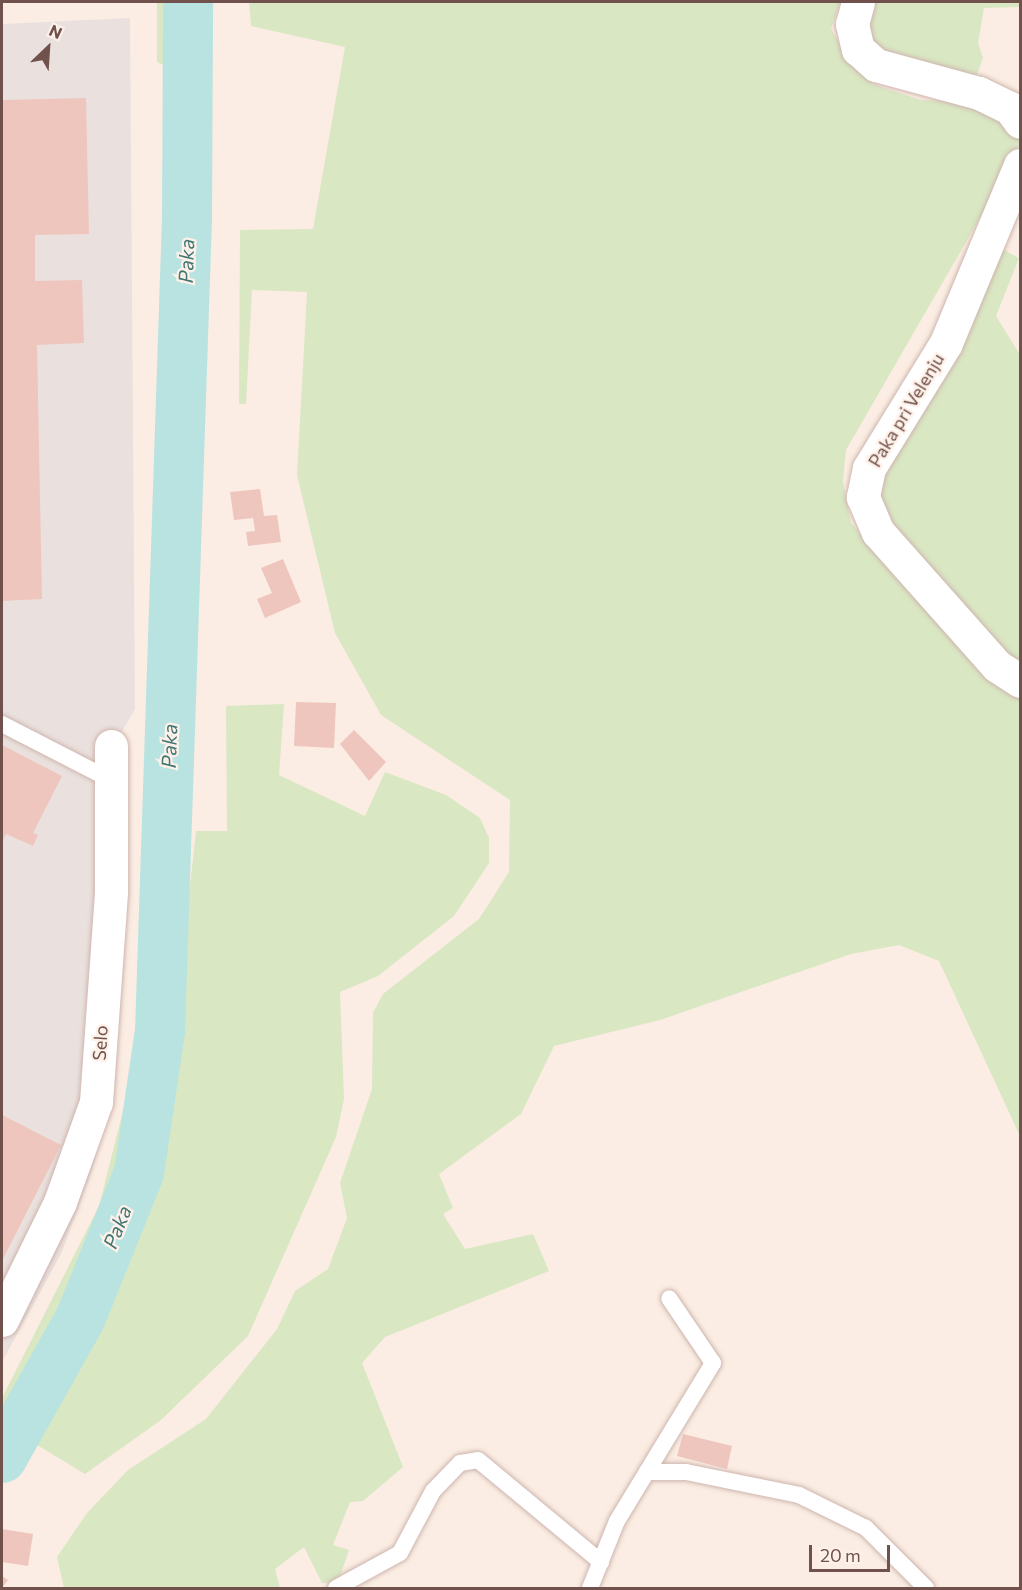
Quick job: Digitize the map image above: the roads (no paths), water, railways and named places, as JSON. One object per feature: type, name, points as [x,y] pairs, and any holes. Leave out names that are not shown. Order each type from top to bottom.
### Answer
[{"type":"street","points":[[858,2],[852,24],[858,49],[876,64],[979,93],[1010,108],[1020,122]]},
{"type":"street","name":"Paka pri Velenju","points":[[1020,165],[946,343],[869,468],[863,497],[878,532],[997,666],[1020,681]]},
{"type":"street","name":"Selo","points":[[2,1320],[60,1202],[96,1102],[111,892],[111,746]]},
{"type":"lane","points":[[2,724],[111,780]]},
{"type":"lane","points":[[590,1588],[647,1472],[713,1364],[669,1298]]},
{"type":"lane","points":[[336,1588],[400,1553],[433,1491],[460,1463],[478,1460],[601,1562]]},
{"type":"lane","points":[[647,1472],[686,1472],[798,1495],[866,1528],[926,1588]]},
{"type":"waterway","name":"Paka","points":[[2,1458],[81,1317],[139,1173],[160,1031],[187,219],[188,2]]}]
